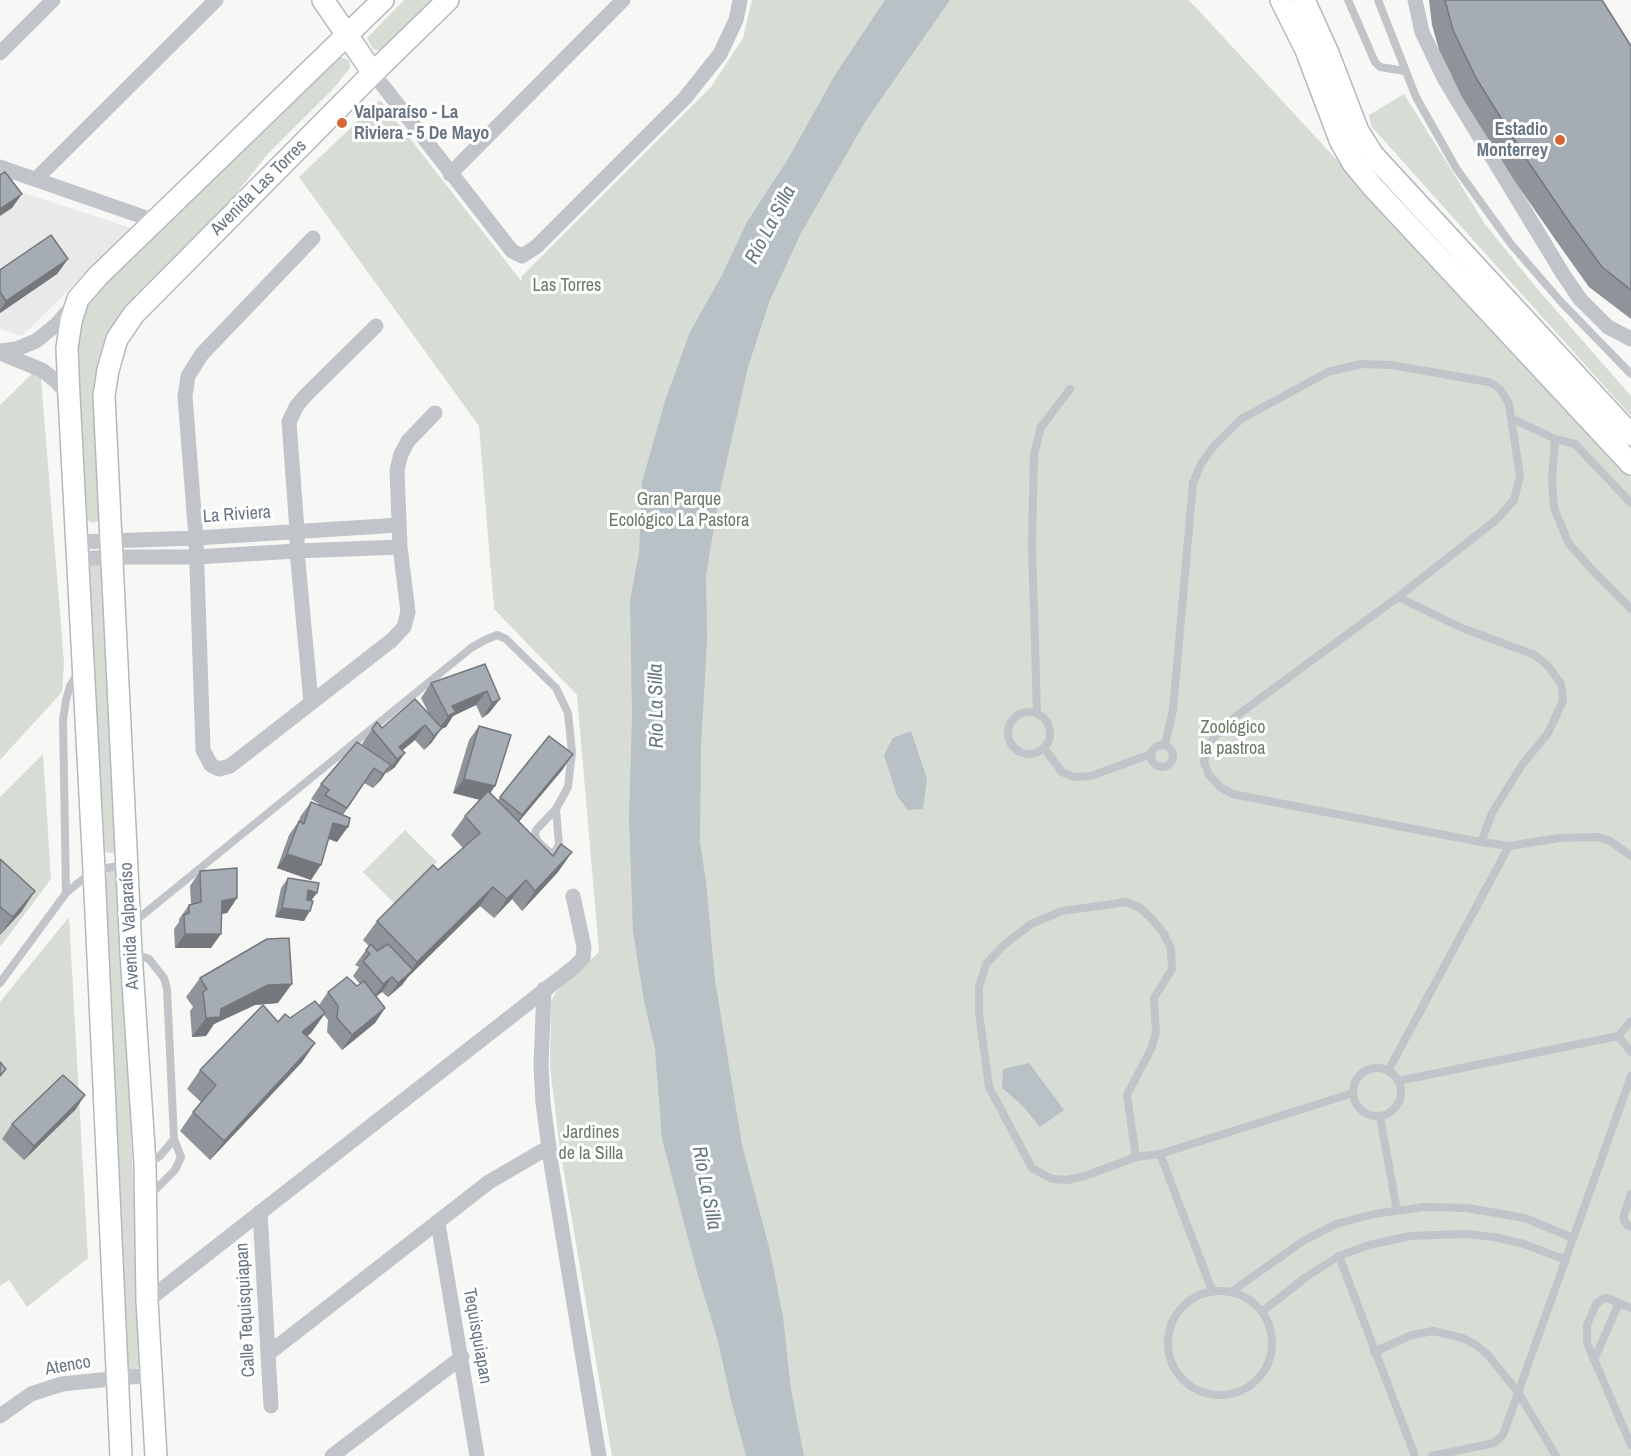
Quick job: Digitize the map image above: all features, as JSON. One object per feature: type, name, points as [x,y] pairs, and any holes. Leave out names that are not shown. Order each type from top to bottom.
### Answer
[{"type":"main road","points":[[323,0],[373,73]]},
{"type":"main road","points":[[69,396],[67,348],[78,299],[155,220],[383,0]]},
{"type":"main road","name":"Avenida Las Torres","points":[[104,396],[108,370],[117,339],[134,314],[448,0]]},
{"type":"main road","points":[[1281,0],[1306,50],[1340,140],[1353,163],[1631,464]]},
{"type":"main road","points":[[1304,0],[1328,52],[1358,131],[1373,155],[1631,435]]},
{"type":"main road","name":"Avenida Valparaíso","points":[[69,396],[121,1456]]},
{"type":"main road","name":"Avenida Valparaíso","points":[[104,396],[126,864],[147,1198],[147,1301],[156,1456]]},
{"type":"street","points":[[0,53],[53,0]]},
{"type":"street","points":[[36,179],[216,0]]},
{"type":"street","points":[[450,174],[623,0]]},
{"type":"street","points":[[373,73],[450,174],[512,250],[522,256],[528,254],[685,98],[720,54],[736,20],[740,0]]},
{"type":"street","points":[[1414,0],[1422,32],[1444,78],[1563,274],[1580,299],[1608,327],[1631,339]]},
{"type":"street","points":[[0,167],[155,220]]},
{"type":"street","points":[[313,238],[202,354],[188,376],[185,396],[196,538],[203,750],[211,765],[219,769],[230,766],[392,640],[404,627],[408,612],[400,547],[397,470],[401,454],[408,441],[435,413]]},
{"type":"street","points":[[0,352],[16,349],[36,341],[57,324],[78,299]]},
{"type":"street","points":[[311,702],[297,551],[289,422],[296,407],[305,396],[376,326]]},
{"type":"street","points":[[0,352],[42,370],[69,396]]},
{"type":"street","name":"La Riviera","points":[[77,550],[297,530],[399,525]]},
{"type":"street","name":"La Riviera","points":[[111,548],[196,557],[400,547]]},
{"type":"street","points":[[147,1301],[583,958],[584,947],[573,896]]},
{"type":"street","points":[[544,989],[540,1065],[549,1147],[597,1455]]},
{"type":"street","points":[[268,1353],[489,1182],[549,1147]]},
{"type":"street","name":"Calle Tequisquiapan","points":[[260,1212],[271,1406]]},
{"type":"street","name":"Tequisquiapan","points":[[438,1222],[477,1456]]},
{"type":"street","points":[[332,1456],[462,1357]]},
{"type":"street","name":"Atenco","points":[[0,1416],[31,1394],[62,1384],[150,1375]]},
{"type":"lane","points":[[1348,0],[1375,63],[1380,67],[1405,71]]},
{"type":"lane","points":[[1378,0],[1416,97],[1456,168],[1511,243],[1562,303],[1631,374]]},
{"type":"lane","points":[[1165,744],[1173,710],[1193,483],[1201,464],[1214,446],[1241,419],[1328,372],[1361,364],[1391,365],[1489,382],[1500,389],[1509,404],[1520,476],[1514,500],[1496,520],[1398,597],[1235,717],[1214,737],[1204,762],[1209,775],[1220,787],[1232,794],[1509,846],[1559,838],[1598,837],[1610,841],[1631,856]]},
{"type":"lane","points":[[1037,713],[1032,544],[1034,454],[1041,427],[1070,389]]},
{"type":"lane","points":[[1511,418],[1555,439],[1575,444],[1631,503]]},
{"type":"lane","points":[[1555,439],[1552,479],[1554,508],[1569,544],[1631,609]]},
{"type":"lane","points":[[1398,597],[1462,628],[1535,655],[1548,666],[1561,684],[1563,701],[1548,733],[1522,765],[1492,813],[1481,842]]},
{"type":"lane","points":[[130,925],[471,648],[497,635],[506,639],[556,688],[568,712],[572,752],[568,787],[556,809],[536,830],[535,835],[538,842],[549,852],[554,853],[559,845],[556,809]]},
{"type":"lane","points":[[66,893],[63,720],[70,686],[75,676],[84,668]]},
{"type":"lane","points":[[1029,711],[1044,717],[1049,725],[1050,733],[1049,741],[1044,748],[1037,753],[1028,754],[1020,753],[1013,748],[1007,732],[1014,717],[1021,712],[1029,711]]},
{"type":"lane","points":[[1044,748],[1062,772],[1074,777],[1091,776],[1151,754],[1156,746],[1165,744],[1172,749],[1174,758],[1165,767],[1156,765],[1151,754]]},
{"type":"lane","points":[[1388,1071],[1509,846]]},
{"type":"lane","points":[[0,983],[66,893],[94,870],[126,864]]},
{"type":"lane","points":[[1136,1157],[1126,1095],[1151,1049],[1156,1033],[1154,998],[1172,969],[1171,949],[1164,934],[1152,919],[1140,908],[1127,902],[1062,910],[1031,924],[1005,944],[986,964],[979,987],[978,1012],[989,1087],[1025,1157],[1032,1168],[1043,1175],[1052,1179],[1067,1180],[1085,1176],[1136,1157],[1160,1154],[1353,1093]]},
{"type":"lane","points":[[131,952],[149,959],[164,978],[167,989],[174,1139],[181,1157],[175,1170],[147,1198]]},
{"type":"lane","points":[[1398,1081],[1618,1036],[1631,1021]]},
{"type":"lane","points":[[1618,1036],[1631,1052]]},
{"type":"lane","points":[[1378,1068],[1388,1071],[1398,1081],[1401,1092],[1398,1103],[1391,1112],[1380,1116],[1370,1115],[1355,1103],[1353,1093],[1355,1083],[1360,1075],[1369,1070],[1378,1068]]},
{"type":"lane","points":[[1431,1456],[1500,1440],[1631,1076]]},
{"type":"lane","points":[[1380,1116],[1397,1211]]},
{"type":"lane","points":[[145,1164],[160,1156],[174,1139]]},
{"type":"lane","points":[[1160,1154],[1212,1290]]},
{"type":"lane","points":[[1631,1194],[1623,1218],[1631,1227]]},
{"type":"lane","points":[[1231,1292],[1303,1241],[1336,1224],[1374,1214],[1424,1207],[1467,1208],[1525,1218],[1573,1238]]},
{"type":"lane","points":[[1263,1311],[1306,1277],[1339,1256],[1369,1245],[1410,1236],[1465,1234],[1494,1237],[1524,1244],[1566,1260]]},
{"type":"lane","points":[[1339,1256],[1415,1456]]},
{"type":"lane","points":[[1212,1290],[1231,1292],[1249,1300],[1263,1311],[1269,1324],[1272,1342],[1269,1361],[1260,1377],[1242,1392],[1224,1396],[1203,1394],[1187,1386],[1174,1370],[1168,1353],[1168,1334],[1174,1317],[1184,1305],[1212,1290]]},
{"type":"lane","points":[[1631,1308],[1607,1298],[1599,1301],[1587,1325],[1587,1343],[1631,1445]]},
{"type":"lane","points":[[1594,1360],[1619,1303]]},
{"type":"lane","points":[[1374,1352],[1412,1335],[1432,1331],[1462,1338],[1476,1345],[1488,1355],[1518,1392],[1556,1456]]},
{"type":"shaded area","points":[[0,185],[131,228],[22,336],[0,329]]},
{"type":"green space","points":[[404,0],[434,0],[387,46],[380,51],[373,49],[367,38]]},
{"type":"green space","name":"Zoológico la pastroa","points":[[752,0],[1189,0],[1631,478],[1631,1456],[612,1456],[560,1149],[550,1067],[551,1001],[556,992],[599,952],[577,695],[494,609],[479,426],[299,177],[380,100],[522,282],[521,277],[711,87],[743,38]]},
{"type":"green space","points":[[339,57],[349,60],[350,68],[333,89],[266,156],[222,212],[113,336],[103,519],[93,523],[84,518],[76,368],[80,318],[93,294]]},
{"type":"green space","points":[[1404,94],[1485,224],[1534,285],[1631,396],[1631,416],[1371,126],[1369,115]]},
{"type":"green space","points":[[40,366],[64,663],[62,692],[0,760],[0,405]]},
{"type":"green space","points":[[102,558],[119,848],[113,853],[105,852],[99,844],[88,559]]},
{"type":"green space","points":[[43,754],[51,879],[0,947],[0,797]]},
{"type":"green space","points":[[405,830],[437,862],[395,904],[363,872]]},
{"type":"green space","points":[[114,870],[121,873],[142,1364],[134,1370],[128,1370],[121,1364],[98,882],[108,871]]},
{"type":"green space","points":[[69,917],[88,1258],[27,1307],[9,1280],[0,1286],[0,1002]]},
{"type":"water","name":"Río La Silla","points":[[885,0],[950,0],[865,122],[801,233],[770,300],[748,367],[720,491],[706,575],[707,641],[701,746],[700,842],[715,980],[742,1145],[770,1251],[783,1317],[791,1390],[804,1456],[746,1456],[718,1341],[697,1272],[662,1139],[655,1049],[644,1001],[633,931],[629,817],[632,715],[630,600],[639,553],[642,482],[665,401],[690,332],[722,275],[747,222],[788,159],[835,75]]},
{"type":"water","points":[[911,731],[927,779],[923,809],[908,810],[897,796],[884,755],[893,738]]},
{"type":"water","points":[[1029,1063],[1064,1110],[1040,1127],[1022,1105],[1002,1088],[1003,1069]]},
{"type":"building","name":"Estadio Monterrey","points":[[1445,0],[1602,0],[1631,46],[1631,290],[1602,267],[1529,163],[1476,78],[1453,30]]},
{"type":"building","points":[[5,172],[22,194],[0,209],[0,175]]},
{"type":"building","points":[[51,235],[68,259],[6,301],[0,292],[0,270]]},
{"type":"building","points":[[485,664],[500,699],[492,703],[487,691],[452,706],[456,712],[448,716],[431,683]]},
{"type":"building","points":[[415,699],[442,728],[434,736],[425,725],[399,747],[405,753],[397,759],[372,729],[377,722],[382,728]]},
{"type":"building","points":[[479,726],[511,735],[495,786],[464,779]]},
{"type":"building","points":[[549,736],[573,754],[522,815],[500,797]]},
{"type":"building","points":[[357,742],[391,765],[383,774],[374,768],[347,808],[325,795],[329,790],[321,784]]},
{"type":"building","points":[[488,791],[553,856],[561,844],[572,852],[535,891],[526,880],[507,899],[493,887],[417,962],[377,921],[433,865],[438,870],[480,833],[465,816]]},
{"type":"building","points":[[311,802],[350,818],[348,827],[333,823],[321,865],[287,854],[299,821],[304,824]]},
{"type":"building","points":[[0,859],[35,891],[13,917],[0,907]]},
{"type":"building","points":[[237,868],[237,898],[222,901],[221,934],[185,934],[184,915],[189,913],[189,905],[201,902],[200,871]]},
{"type":"building","points":[[288,878],[319,883],[317,893],[308,890],[307,900],[313,901],[310,911],[282,908]]},
{"type":"building","points":[[289,938],[292,984],[268,985],[221,1009],[220,1017],[206,1018],[203,992],[207,989],[200,978],[267,939]]},
{"type":"building","points":[[371,944],[377,951],[388,944],[413,970],[398,983],[392,977],[383,984],[363,961],[370,954],[366,950]]},
{"type":"building","points":[[347,977],[357,986],[364,981],[385,1008],[352,1035],[337,1018],[338,1006],[328,992]]},
{"type":"building","points":[[315,1001],[325,1013],[302,1032],[315,1043],[224,1141],[193,1112],[216,1085],[200,1070],[263,1005],[278,1022],[285,1014],[290,1018]]},
{"type":"building","points":[[0,1062],[6,1069],[0,1076]]},
{"type":"building","points":[[63,1075],[85,1095],[34,1146],[12,1124]]},
{"type":"place","name":"Valparaíso - La Riviera - 5 De Mayo","points":[[342,123]]},
{"type":"place","name":"Estadio Monterrey","points":[[1560,140]]},
{"type":"park label","name":"Las Torres","points":[[567,286]]},
{"type":"park label","name":"Gran Parque Ecológico La Pastora","points":[[679,510]]},
{"type":"park label","name":"Jardines de la Silla","points":[[591,1143]]}]
